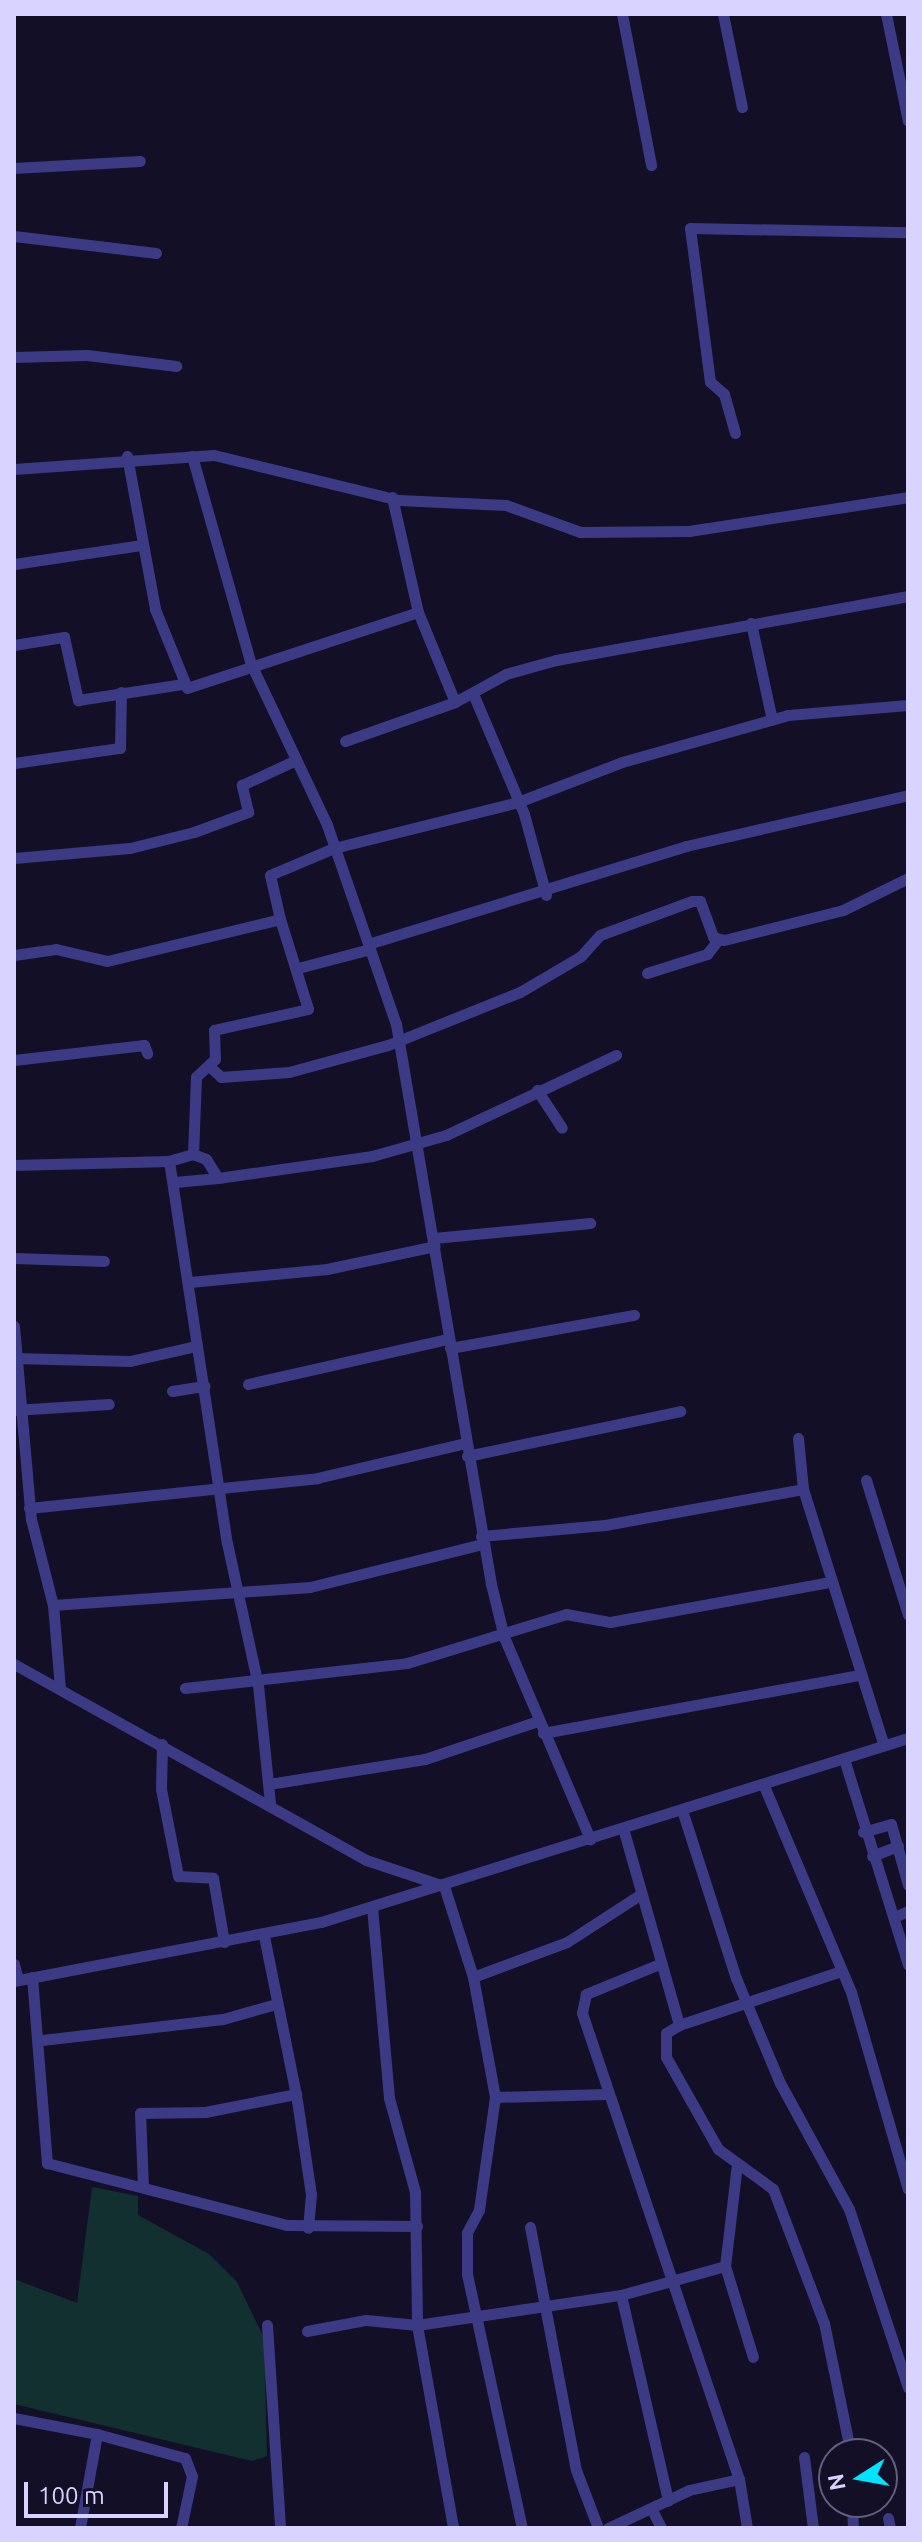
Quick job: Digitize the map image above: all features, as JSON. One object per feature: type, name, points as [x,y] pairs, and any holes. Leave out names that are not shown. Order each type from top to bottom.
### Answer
[{"type":"street","points":[[622,14],[651,165]]},
{"type":"street","points":[[723,14],[742,107]]},
{"type":"street","points":[[886,14],[908,121]]},
{"type":"street","points":[[14,168],[140,161]]},
{"type":"street","points":[[735,433],[724,394],[710,382],[690,228],[908,232]]},
{"type":"street","points":[[14,236],[156,253]]},
{"type":"street","points":[[14,357],[87,355],[176,366]]},
{"type":"street","points":[[127,456],[141,545],[182,684]]},
{"type":"street","points":[[14,469],[127,456],[192,456],[286,469],[392,497],[506,505],[587,532],[708,529],[908,497]]},
{"type":"street","points":[[192,456],[254,671],[334,848],[400,1040],[421,1142],[449,1344],[481,1540],[502,1630],[540,1727],[590,1839]]},
{"type":"street","points":[[392,497],[418,612],[455,702]]},
{"type":"street","points":[[14,564],[141,545]]},
{"type":"street","points":[[345,741],[474,696],[494,679],[536,665],[908,596]]},
{"type":"street","points":[[14,645],[64,637],[76,699],[182,684],[195,690],[418,612]]},
{"type":"street","points":[[751,623],[772,720]]},
{"type":"street","points":[[14,763],[120,748],[121,692]]},
{"type":"street","points":[[474,696],[518,802],[546,895]]},
{"type":"street","points":[[193,1154],[196,1077],[210,1067],[217,1027],[306,1013],[298,968],[280,919],[270,875],[334,848],[518,802],[622,762],[772,720],[908,705]]},
{"type":"street","points":[[14,858],[130,848],[194,832],[248,812],[242,785],[294,761]]},
{"type":"street","points":[[298,968],[546,895],[686,846],[908,795]]},
{"type":"street","points":[[647,973],[707,954],[717,941],[843,910],[908,878]]},
{"type":"street","points":[[210,1067],[221,1077],[289,1072],[400,1040],[520,992],[581,956],[600,935],[692,901],[700,901],[717,941]]},
{"type":"street","points":[[14,955],[56,949],[107,961],[280,919]]},
{"type":"street","points":[[14,1060],[144,1045],[147,1053]]},
{"type":"street","points":[[175,1182],[334,1164],[421,1142],[616,1055]]},
{"type":"street","points":[[537,1090],[562,1128]]},
{"type":"street","points":[[14,1165],[169,1161],[193,1154],[206,1159],[218,1178]]},
{"type":"street","points":[[169,1161],[190,1282],[196,1346],[205,1386],[218,1491],[235,1588],[258,1685],[270,1803]]},
{"type":"street","points":[[190,1282],[327,1269],[434,1242],[590,1223]]},
{"type":"street","points":[[14,1258],[104,1261]]},
{"type":"street","points":[[248,1384],[449,1344],[634,1315]]},
{"type":"street","points":[[14,1326],[29,1508],[53,1605],[60,1689]]},
{"type":"street","points":[[17,1357],[130,1361],[196,1346]]},
{"type":"street","points":[[172,1391],[205,1386]]},
{"type":"street","points":[[20,1410],[109,1404]]},
{"type":"street","points":[[29,1508],[218,1491],[317,1478],[680,1411]]},
{"type":"street","points":[[798,1438],[803,1489],[884,1746]]},
{"type":"street","points":[[866,1480],[908,1615]]},
{"type":"street","points":[[53,1605],[235,1588],[310,1587],[481,1540],[605,1525],[803,1489]]},
{"type":"street","points":[[185,1688],[258,1685],[407,1663],[502,1630],[566,1614],[610,1622],[707,1610],[830,1582]]},
{"type":"street","points":[[14,1664],[270,1803],[366,1860],[444,1886]]},
{"type":"street","points":[[269,1784],[425,1759],[540,1727],[860,1675]]},
{"type":"street","points":[[14,1964],[16,1980],[264,1936],[444,1886],[908,1738]]},
{"type":"street","points":[[162,1744],[161,1789],[178,1876],[213,1878],[224,1942]]},
{"type":"street","points":[[844,1759],[863,1832],[908,1964]]},
{"type":"street","points":[[764,1786],[841,1971],[908,2189]]},
{"type":"street","points":[[682,1810],[746,2004],[849,2209],[908,2387]]},
{"type":"street","points":[[863,1832],[891,1824],[908,1885]]},
{"type":"street","points":[[623,1828],[657,1965],[679,2025]]},
{"type":"street","points":[[872,1856],[898,1846]]},
{"type":"street","points":[[444,1886],[473,1977],[495,2097],[479,2210],[467,2233],[476,2313],[522,2528]]},
{"type":"street","points":[[473,1977],[567,1942],[641,1894]]},
{"type":"street","points":[[372,1907],[381,2040],[417,2226],[417,2325],[453,2528]]},
{"type":"street","points":[[894,1917],[908,1911]]},
{"type":"street","points":[[264,1936],[296,2094],[311,2194],[308,2228]]},
{"type":"street","points":[[657,1965],[586,1994],[582,2013],[605,2094],[739,2479],[747,2528]]},
{"type":"street","points":[[841,1971],[679,2025],[666,2033],[666,2057],[718,2149],[766,2181],[777,2200],[824,2323],[848,2438]]},
{"type":"street","points":[[32,1977],[42,2040],[47,2163],[308,2228],[417,2226]]},
{"type":"street","points":[[42,2040],[223,2019],[276,2004]]},
{"type":"street","points":[[143,2187],[140,2113],[205,2112],[296,2094]]},
{"type":"street","points":[[495,2097],[605,2094]]},
{"type":"street","points":[[737,2164],[725,2266],[753,2357]]},
{"type":"street","points":[[530,2227],[576,2470],[598,2528]]},
{"type":"street","points":[[307,2331],[366,2320],[417,2325],[476,2313],[621,2295],[672,2286],[725,2266]]},
{"type":"street","points":[[621,2295],[668,2501]]},
{"type":"street","points":[[267,2325],[280,2528]]},
{"type":"street","points":[[14,2418],[97,2434],[185,2458],[192,2476],[181,2528]]},
{"type":"street","points":[[80,2528],[97,2434]]},
{"type":"street","points":[[804,2457],[813,2528]]},
{"type":"street","points":[[608,2528],[668,2501],[739,2479]]},
{"type":"street","points":[[652,2510],[661,2528]]},
{"type":"green space","points":[[92,2187],[138,2196],[138,2215],[209,2254],[237,2282],[264,2338],[267,2456],[252,2461],[14,2404],[14,2279],[77,2303]]}]
